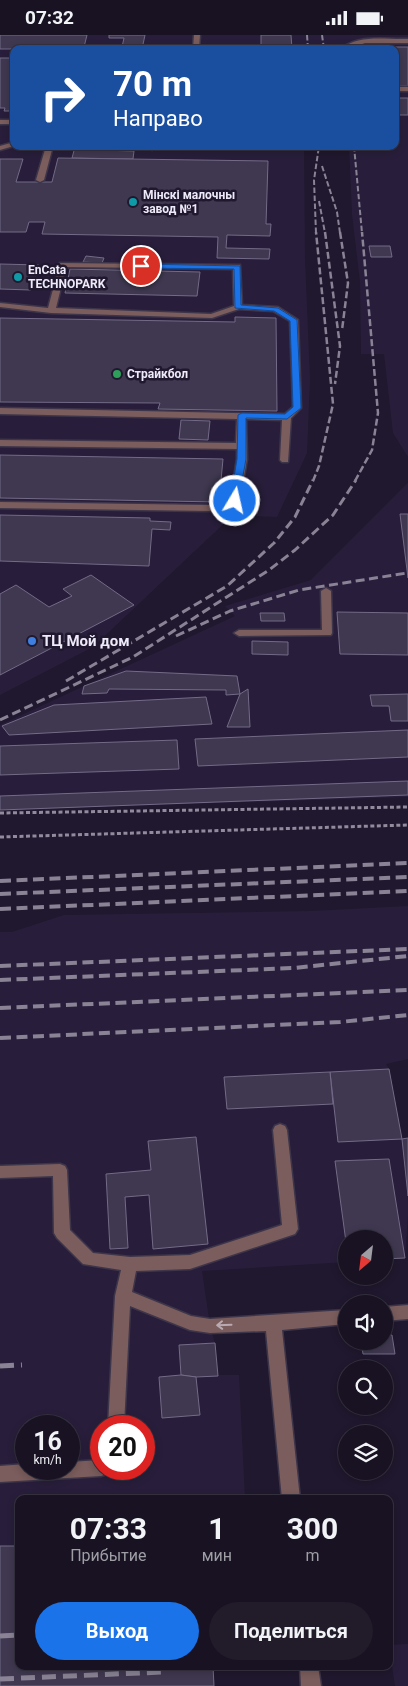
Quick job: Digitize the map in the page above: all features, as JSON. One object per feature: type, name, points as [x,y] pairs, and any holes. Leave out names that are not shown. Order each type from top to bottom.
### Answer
[{"type":"lane","points":[[349,45],[360,42],[408,41]]},
{"type":"lane","points":[[40,180],[49,150]]},
{"type":"lane","points":[[52,311],[64,265],[237,267],[238,307]]},
{"type":"lane","points":[[0,305],[32,310],[212,316],[238,307],[276,309],[294,320],[297,408],[287,417],[0,411]]},
{"type":"lane","points":[[0,505],[209,508],[226,506],[235,501],[242,459],[242,415]]},
{"type":"lane","points":[[285,460],[287,417]]},
{"type":"lane","points":[[0,443],[241,446]]},
{"type":"lane","points":[[239,633],[327,633],[326,591]]},
{"type":"lane","points":[[0,1172],[60,1170],[62,1233],[89,1259],[130,1264],[190,1262],[290,1229],[280,1130]]},
{"type":"lane","points":[[117,1415],[123,1295],[130,1264]]},
{"type":"lane","points":[[123,1295],[190,1323],[210,1326],[338,1318]]},
{"type":"lane","points":[[393,1313],[408,1312]]},
{"type":"lane","points":[[273,1323],[291,1495]]},
{"type":"lane","points":[[0,1474],[90,1469]]},
{"type":"lane","points":[[309,1670],[311,1686]]},
{"type":"path","points":[[0,813],[408,807]]},
{"type":"path","points":[[0,837],[408,825]]},
{"type":"shaded area","points":[[0,35],[408,35],[408,457],[393,433],[384,354],[361,354],[360,282],[352,214],[349,150],[399,150],[399,45],[10,45],[10,150],[304,150],[305,259],[310,379],[307,453],[277,517],[233,515],[93,647],[0,695]]},
{"type":"shaded area","points":[[408,483],[408,797],[0,810],[0,725],[235,616],[225,606],[311,580]]},
{"type":"shaded area","points":[[408,906],[408,1059],[386,1064],[389,1069],[402,1139],[408,1139],[408,1216],[405,1258],[393,1259],[393,1230],[338,1230],[338,1262],[202,1271],[210,1326],[215,1343],[218,1375],[239,1375],[245,1495],[15,1495],[15,1670],[0,1686],[0,932],[12,932],[64,915],[311,911]]},
{"type":"shaded area","points":[[408,1644],[408,1686],[395,1686],[393,1670],[393,1645]]},
{"type":"building","points":[[0,35],[87,35],[84,45],[10,45],[10,49],[0,49]]},
{"type":"building","points":[[109,35],[145,35],[143,45],[122,45],[124,38],[109,38]]},
{"type":"building","points":[[261,35],[291,35],[292,45],[261,45]]},
{"type":"building","points":[[399,47],[408,47],[408,86],[399,86]]},
{"type":"building","points":[[0,58],[10,58],[10,111],[4,111],[5,108],[0,108]]},
{"type":"building","points":[[399,98],[408,98],[408,115],[399,115]]},
{"type":"building","points":[[74,150],[134,151],[133,159],[72,158]]},
{"type":"building","name":"Мінскі малочны завод №1","points":[[58,158],[268,161],[266,224],[271,224],[270,236],[227,235],[226,248],[270,249],[269,259],[217,258],[218,237],[42,234],[45,222],[29,222],[26,232],[0,232],[0,159],[23,159],[16,182],[52,182]]},
{"type":"building","points":[[369,246],[390,246],[392,257],[371,257]]},
{"type":"building","points":[[86,256],[104,258],[102,263],[83,262]]},
{"type":"building","name":"EnCata TECHNOPARK","points":[[0,264],[39,265],[31,290],[0,289]]},
{"type":"building","points":[[70,269],[200,272],[197,296],[65,293]]},
{"type":"building","points":[[235,317],[276,318],[277,411],[158,409],[160,403],[0,402],[0,318],[235,322]]},
{"type":"building","points":[[181,420],[210,421],[208,440],[179,439]]},
{"type":"building","points":[[0,455],[223,459],[219,502],[0,498]]},
{"type":"building","points":[[400,514],[408,514],[408,578]]},
{"type":"building","points":[[0,515],[150,518],[150,521],[171,522],[170,530],[152,529],[149,566],[0,561]]},
{"type":"building","name":"ТЦ Мой дом","points":[[91,575],[134,605],[0,675],[0,594],[16,585],[49,607],[72,596],[63,589]]},
{"type":"building","points":[[337,612],[408,613],[408,655],[340,654]]},
{"type":"building","points":[[260,613],[284,613],[285,621],[261,621]]},
{"type":"building","points":[[252,641],[288,642],[288,655],[252,654]]},
{"type":"building","points":[[126,671],[237,676],[240,694],[226,695],[226,690],[109,689],[107,693],[82,694],[84,686]]},
{"type":"building","points":[[248,689],[250,727],[227,727],[240,694]]},
{"type":"building","points":[[408,694],[408,721],[391,721],[389,706],[372,706],[370,695]]},
{"type":"building","points":[[206,697],[212,724],[9,735],[2,726],[54,705]]},
{"type":"building","points":[[408,730],[408,757],[198,766],[195,739]]},
{"type":"building","points":[[177,740],[179,769],[0,775],[0,746]]},
{"type":"building","points":[[408,781],[408,795],[0,810],[0,796]]},
{"type":"building","points":[[389,1069],[402,1139],[338,1142],[330,1072]]},
{"type":"building","points":[[330,1072],[333,1104],[227,1109],[224,1077]]},
{"type":"building","points":[[196,1137],[208,1244],[153,1249],[149,1195],[125,1197],[128,1248],[110,1249],[106,1174],[151,1170],[148,1141]]},
{"type":"building","points":[[408,1138],[408,1196],[402,1139]]},
{"type":"building","points":[[389,1159],[405,1258],[393,1259],[393,1230],[344,1230],[335,1161]]},
{"type":"building","points":[[393,1341],[395,1354],[363,1354],[362,1350],[393,1350]]},
{"type":"building","points":[[215,1343],[218,1376],[196,1377],[181,1375],[179,1345]]},
{"type":"building","points":[[181,1375],[196,1377],[200,1415],[162,1418],[159,1377]]},
{"type":"building","points":[[0,1546],[15,1546],[15,1670],[213,1670],[214,1686],[0,1686]]},
{"type":"railway","points":[[307,35],[308,45]]},
{"type":"railway","points":[[322,35],[323,45]]},
{"type":"railway","points":[[316,233],[314,180],[318,150]]},
{"type":"railway","points":[[354,150],[362,233]]},
{"type":"railway","points":[[322,166],[337,212],[340,233]]},
{"type":"railway","points":[[319,201],[325,233]]},
{"type":"railway","points":[[313,481],[319,466],[333,404],[316,232]]},
{"type":"railway","points":[[325,232],[340,346],[335,384]]},
{"type":"railway","points":[[340,232],[348,283],[342,330]]},
{"type":"railway","points":[[355,481],[372,450],[378,413],[362,232]]},
{"type":"railway","points":[[66,681],[227,586],[274,543],[295,517],[313,480]]},
{"type":"railway","points":[[0,720],[133,657],[269,570],[295,550],[333,515],[356,480]]},
{"type":"railway","points":[[176,636],[230,611],[299,590],[407,573]]},
{"type":"railway","points":[[0,881],[408,863]]},
{"type":"railway","points":[[0,894],[408,877]]},
{"type":"railway","points":[[0,909],[408,891]]},
{"type":"railway","points":[[0,966],[408,949]]},
{"type":"railway","points":[[0,980],[294,968],[408,956]]},
{"type":"railway","points":[[0,1008],[408,990]]},
{"type":"railway","points":[[0,1038],[340,1022],[408,1015]]},
{"type":"railway","points":[[0,1366],[22,1365]]},
{"type":"railway","points":[[0,1636],[15,1635]]},
{"type":"railway","points":[[0,1679],[162,1672]]},
{"type":"place","name":"Мінскі малочны завод №1","points":[[133,202]]},
{"type":"place","name":"EnCata TECHNOPARK","points":[[18,277]]},
{"type":"place","name":"Страйкбол","points":[[117,374]]},
{"type":"place","name":"ТЦ Мой дом","points":[[32,641]]},
{"type":"route","points":[[141,266],[237,267],[238,307],[276,309],[294,320],[297,408],[287,417],[242,415],[242,459],[235,501]]}]
